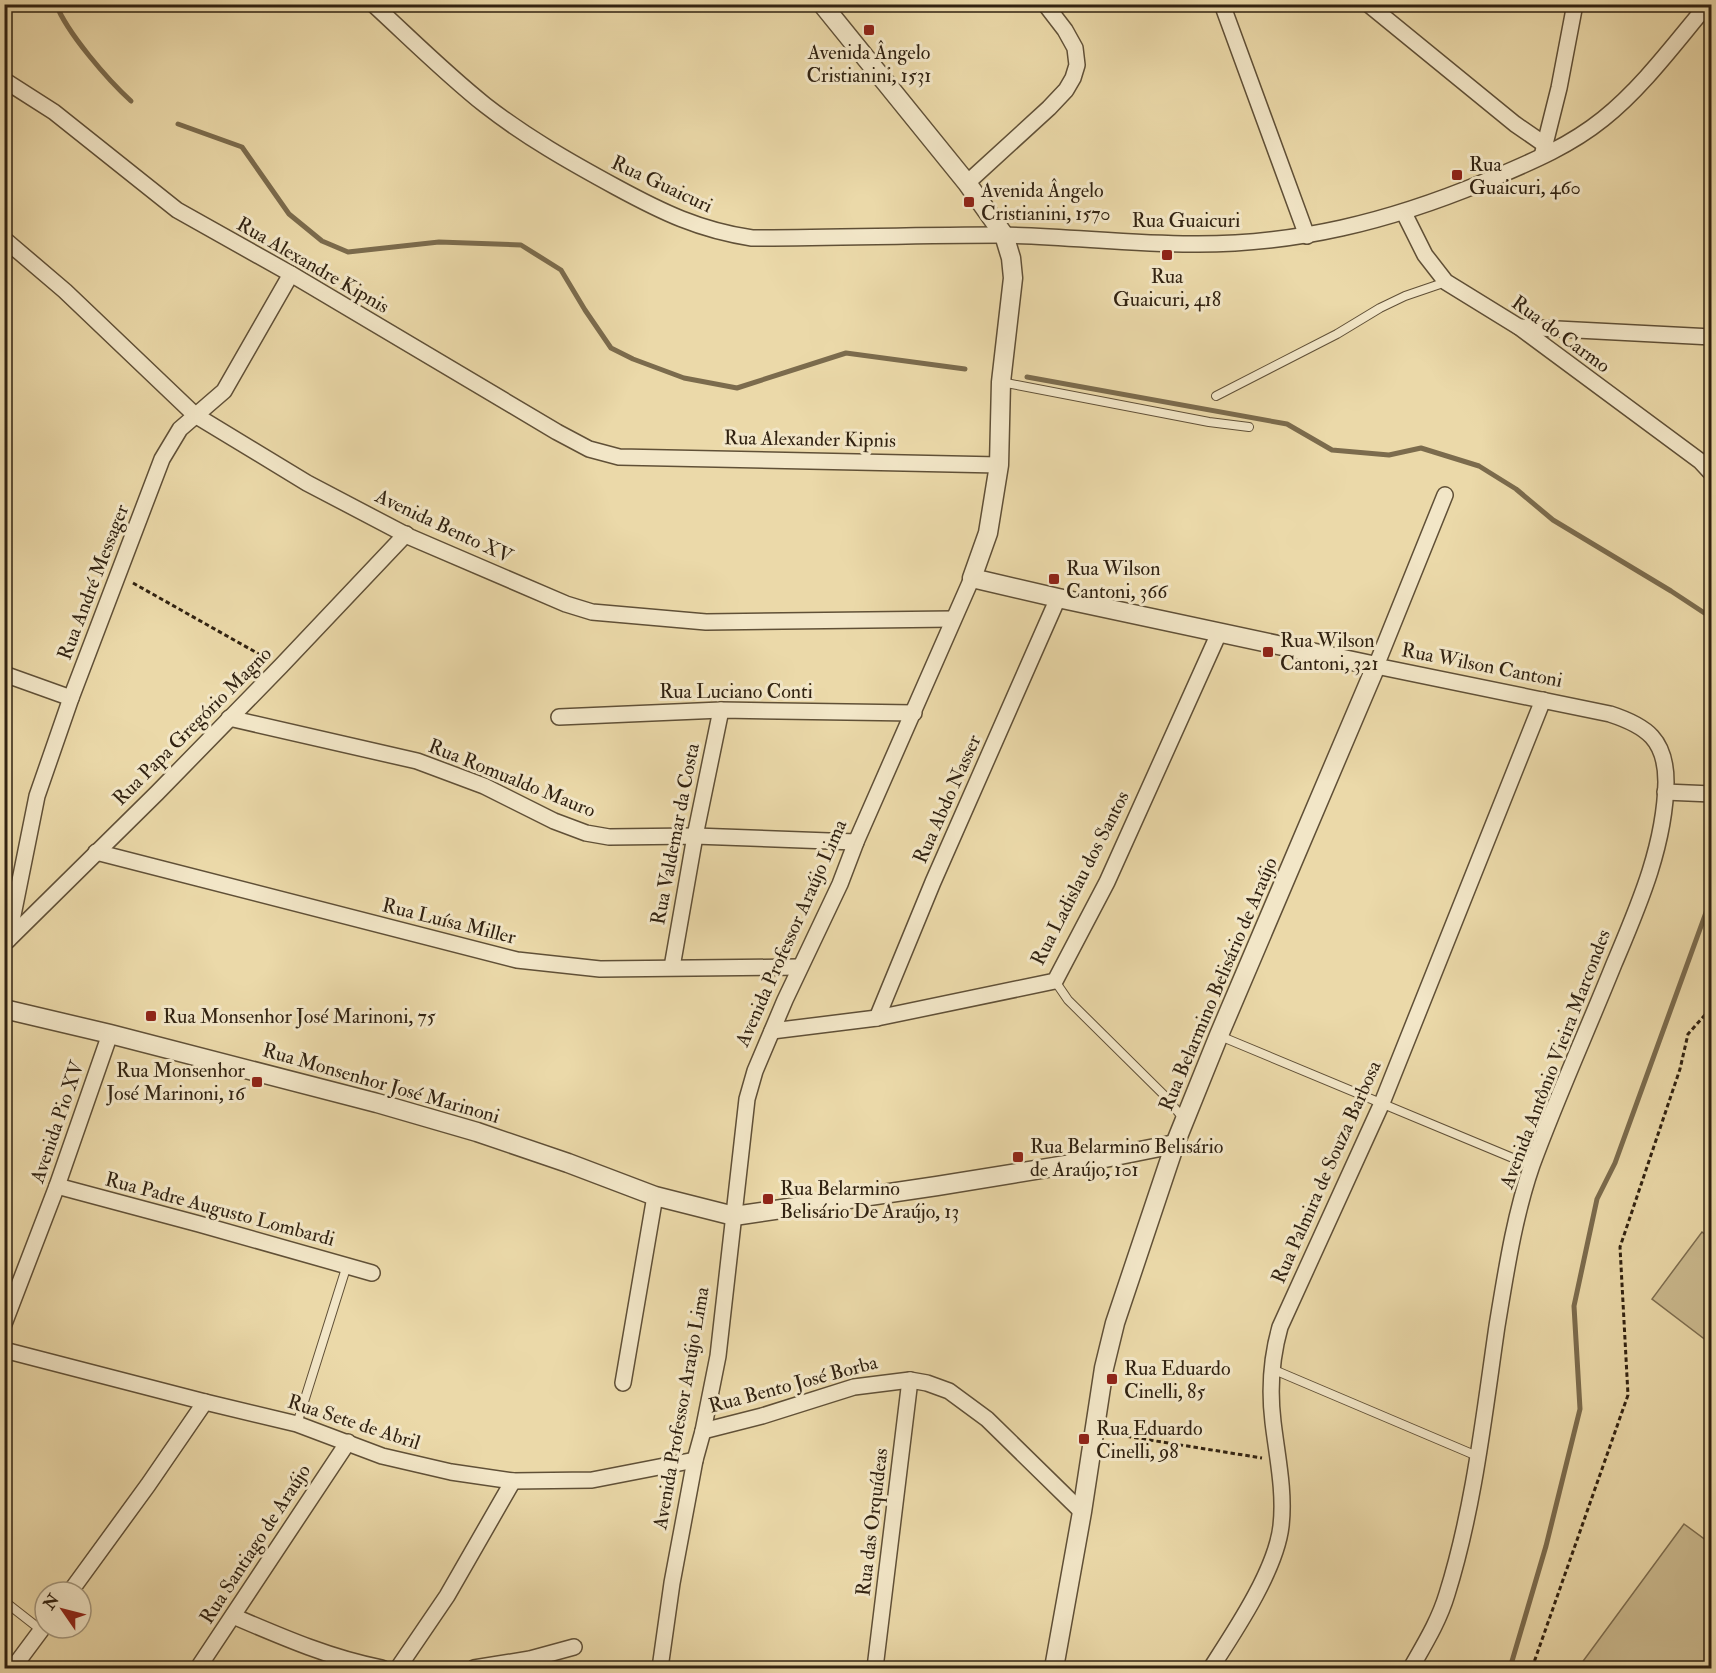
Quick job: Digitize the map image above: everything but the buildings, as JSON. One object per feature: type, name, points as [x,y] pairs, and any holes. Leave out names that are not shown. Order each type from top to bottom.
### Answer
[{"type":"street","name":"Rua Guaicuri","points":[[373,4],[484,104],[514,127],[571,163],[653,207],[697,226],[752,238],[1004,235],[1195,244],[1307,236],[1404,213],[1448,197],[1543,151],[1575,139],[1604,119],[1625,100],[1708,4]]},
{"type":"street","points":[[822,4],[967,183],[1004,235]]},
{"type":"street","points":[[967,183],[1049,108],[1066,90],[1073,78],[1077,65],[1075,48],[1065,30],[1045,4]]},
{"type":"street","points":[[1222,4],[1307,236]]},
{"type":"street","points":[[1368,4],[1515,124],[1543,151]]},
{"type":"street","points":[[1543,151],[1575,4]]},
{"type":"street","name":"Rua Alexandre Kipnis","points":[[4,80],[54,112],[177,210],[291,274],[557,432],[589,449],[619,457]]},
{"type":"street","name":"Rua do Carmo","points":[[1404,213],[1425,255],[1446,282],[1519,327],[1700,461],[1712,474]]},
{"type":"street","name":"Avenida Professor Araújo Lima","points":[[660,1668],[672,1583],[695,1460],[718,1356],[737,1174],[747,1099],[755,1071],[914,713],[972,578],[988,532],[999,465],[1001,381],[1013,278],[1011,258],[1004,235]]},
{"type":"street","name":"Avenida Bento XV","points":[[4,239],[65,291],[195,415],[307,483],[406,534],[536,591],[592,612],[706,622],[953,619]]},
{"type":"street","name":"Rua André Messager","points":[[6,941],[37,795],[71,698],[162,459],[180,429],[224,391],[291,274]]},
{"type":"street","points":[[1519,327],[1712,337]]},
{"type":"street","name":"Rua Alexander Kipnis","points":[[619,457],[999,465]]},
{"type":"street","name":"Rua Belarmino Belisário de Araújo","points":[[1082,1512],[1104,1368],[1115,1323],[1174,1144],[1376,666],[1445,495]]},
{"type":"street","name":"Rua Papa Gregório Magno","points":[[6,941],[157,793],[406,534]]},
{"type":"street","name":"Rua Wilson Cantoni","points":[[972,578],[1219,633],[1610,714],[1630,721]]},
{"type":"street","name":"Rua Abdo Nasser","points":[[877,1018],[933,882],[1058,598]]},
{"type":"street","name":"Rua Ladislau dos Santos","points":[[772,1031],[877,1018],[1055,981],[1107,882],[1219,633]]},
{"type":"street","points":[[4,674],[71,698]]},
{"type":"street","name":"Rua Palmira de Souza Barbosa","points":[[1211,1668],[1268,1571],[1276,1551],[1281,1525],[1279,1460],[1273,1419],[1271,1369],[1280,1327],[1382,1103],[1543,700]]},
{"type":"street","name":"Rua Luciano Conti","points":[[559,717],[721,710],[914,713]]},
{"type":"street","name":"Rua Valdemar da Costa","points":[[672,967],[695,836],[721,710]]},
{"type":"street","name":"Rua Romualdo Mauro","points":[[229,718],[417,761],[484,786],[554,821],[586,833],[609,837],[695,836],[856,842]]},
{"type":"street","name":"Avenida Antônio Vieira Marcondes","points":[[1411,1668],[1432,1629],[1446,1596],[1463,1532],[1512,1238],[1532,1166],[1645,889],[1662,823],[1665,792],[1664,762],[1659,743],[1648,732],[1630,721]]},
{"type":"street","points":[[1665,792],[1712,794]]},
{"type":"street","name":"Rua Luísa Miller","points":[[96,852],[517,960],[600,969],[800,967]]},
{"type":"street","name":"Rua Monsenhor José Marinoni","points":[[6,1009],[300,1082],[448,1123],[568,1163],[655,1196],[734,1216]]},
{"type":"street","name":"Avenida Pio XV","points":[[4,1324],[57,1186],[110,1034]]},
{"type":"street","points":[[734,1216],[1090,1161],[1174,1144]]},
{"type":"street","name":"Rua Padre Augusto Lombardi","points":[[57,1186],[372,1273]]},
{"type":"street","points":[[623,1383],[655,1196]]},
{"type":"street","name":"Rua Sete de Abril","points":[[4,1350],[297,1424],[382,1456],[451,1472],[513,1481],[592,1480],[695,1460]]},
{"type":"street","name":"Rua Bento José Borba","points":[[703,1431],[762,1416],[854,1387],[910,1380],[927,1383],[949,1391],[970,1404],[1082,1512]]},
{"type":"street","name":"Rua das Orquídeas","points":[[875,1668],[910,1380]]},
{"type":"street","points":[[79,1580],[142,1494],[205,1402]]},
{"type":"street","name":"Rua Santiago de Araújo","points":[[198,1668],[348,1442]]},
{"type":"street","points":[[398,1668],[447,1596],[513,1481]]},
{"type":"street","points":[[1054,1668],[1082,1512]]},
{"type":"street","points":[[233,1617],[318,1651],[351,1662],[382,1668]]},
{"type":"street","points":[[12,1668],[33,1640]]},
{"type":"street","points":[[474,1668],[530,1659],[573,1647]]},
{"type":"lane","points":[[1216,396],[1319,344],[1404,296],[1446,282]]},
{"type":"lane","points":[[1001,381],[1209,422],[1249,427]]},
{"type":"lane","points":[[1055,981],[1068,1000],[1164,1095],[1185,1120]]},
{"type":"lane","points":[[1219,1035],[1532,1166]]},
{"type":"lane","points":[[297,1424],[346,1265]]},
{"type":"lane","points":[[1271,1369],[1477,1456]]},
{"type":"lane","points":[[4,1601],[33,1620]]},
{"type":"path","points":[[118,575],[281,666]]},
{"type":"path","points":[[1532,1668],[1628,1395],[1620,1247],[1680,1069],[1688,1034],[1712,1007]]},
{"type":"path","points":[[1095,1431],[1279,1460]]},
{"type":"shaded area","points":[[1702,1232],[1711,1239],[1711,1344],[1652,1299]]},
{"type":"shaded area","points":[[1684,1524],[1711,1544],[1711,1668],[1578,1668]]},
{"type":"waterway","points":[[56,4],[61,16],[89,56],[131,101]]},
{"type":"waterway","points":[[178,124],[242,147],[289,214],[322,241],[348,252],[439,242],[521,245],[561,270],[611,348],[633,359],[684,378],[737,388],[846,353],[965,369]]},
{"type":"waterway","points":[[1027,377],[1287,424],[1332,450],[1389,455],[1421,448],[1479,466],[1516,489],[1553,520],[1712,618]]},
{"type":"waterway","points":[[1510,1668],[1546,1546],[1580,1409],[1574,1306],[1597,1199],[1615,1163],[1712,896]]},
{"type":"place","name":"Avenida Ângelo Cristianini, 1531","points":[[869,30]]},
{"type":"place","name":"Rua Guaicuri, 460","points":[[1457,175]]},
{"type":"place","name":"Avenida Ângelo Cristianini, 1570","points":[[969,202]]},
{"type":"place","name":"Rua Guaicuri, 418","points":[[1167,255]]},
{"type":"place","name":"Rua Wilson Cantoni, 366","points":[[1054,579]]},
{"type":"place","name":"Rua Wilson Cantoni, 321","points":[[1268,652]]},
{"type":"place","name":"Rua Monsenhor José Marinoni, 75","points":[[151,1016]]},
{"type":"place","name":"Rua Monsenhor José Marinoni, 16","points":[[257,1082]]},
{"type":"place","name":"Rua Belarmino Belisário de Araújo, 101","points":[[1018,1157]]},
{"type":"place","name":"Rua Belarmino Belisário De Araújo, 13","points":[[768,1199]]},
{"type":"place","name":"Rua Eduardo Cinelli, 85","points":[[1112,1379]]},
{"type":"place","name":"Rua Eduardo Cinelli, 98","points":[[1084,1439]]}]
